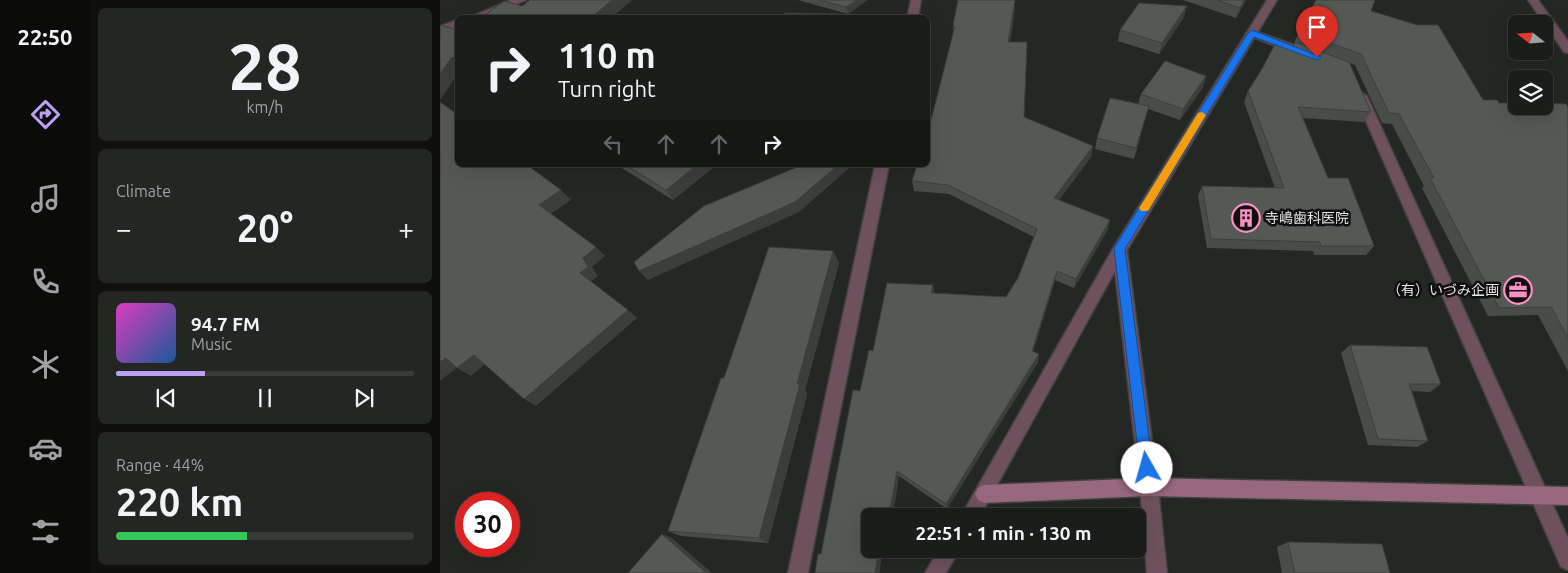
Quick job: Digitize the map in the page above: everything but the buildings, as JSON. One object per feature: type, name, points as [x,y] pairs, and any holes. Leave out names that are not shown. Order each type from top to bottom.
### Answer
[{"type":"street","points":[[482,15],[521,0]]},
{"type":"street","points":[[913,15],[916,0]]},
{"type":"street","points":[[975,508],[1120,248],[1272,0]]},
{"type":"street","points":[[1533,0],[1568,49]]},
{"type":"street","points":[[440,30],[455,24]]},
{"type":"street","points":[[1252,33],[1323,59]]},
{"type":"street","points":[[1353,78],[1568,560]]},
{"type":"street","points":[[798,573],[882,167]]},
{"type":"street","points":[[1120,248],[1149,487],[1157,573]]},
{"type":"street","points":[[984,494],[1149,487],[1568,496]]},
{"type":"street","points":[[935,573],[944,558]]},
{"type":"slow traffic","points":[[1145,208],[1202,115]]},
{"type":"place","name":"寺嶋歯科医院","points":[[1246,218]]},
{"type":"place","name":"（有）いづみ企画","points":[[1518,290]]},
{"type":"route","points":[[1147,468],[1120,248],[1252,33],[1317,57]]}]
